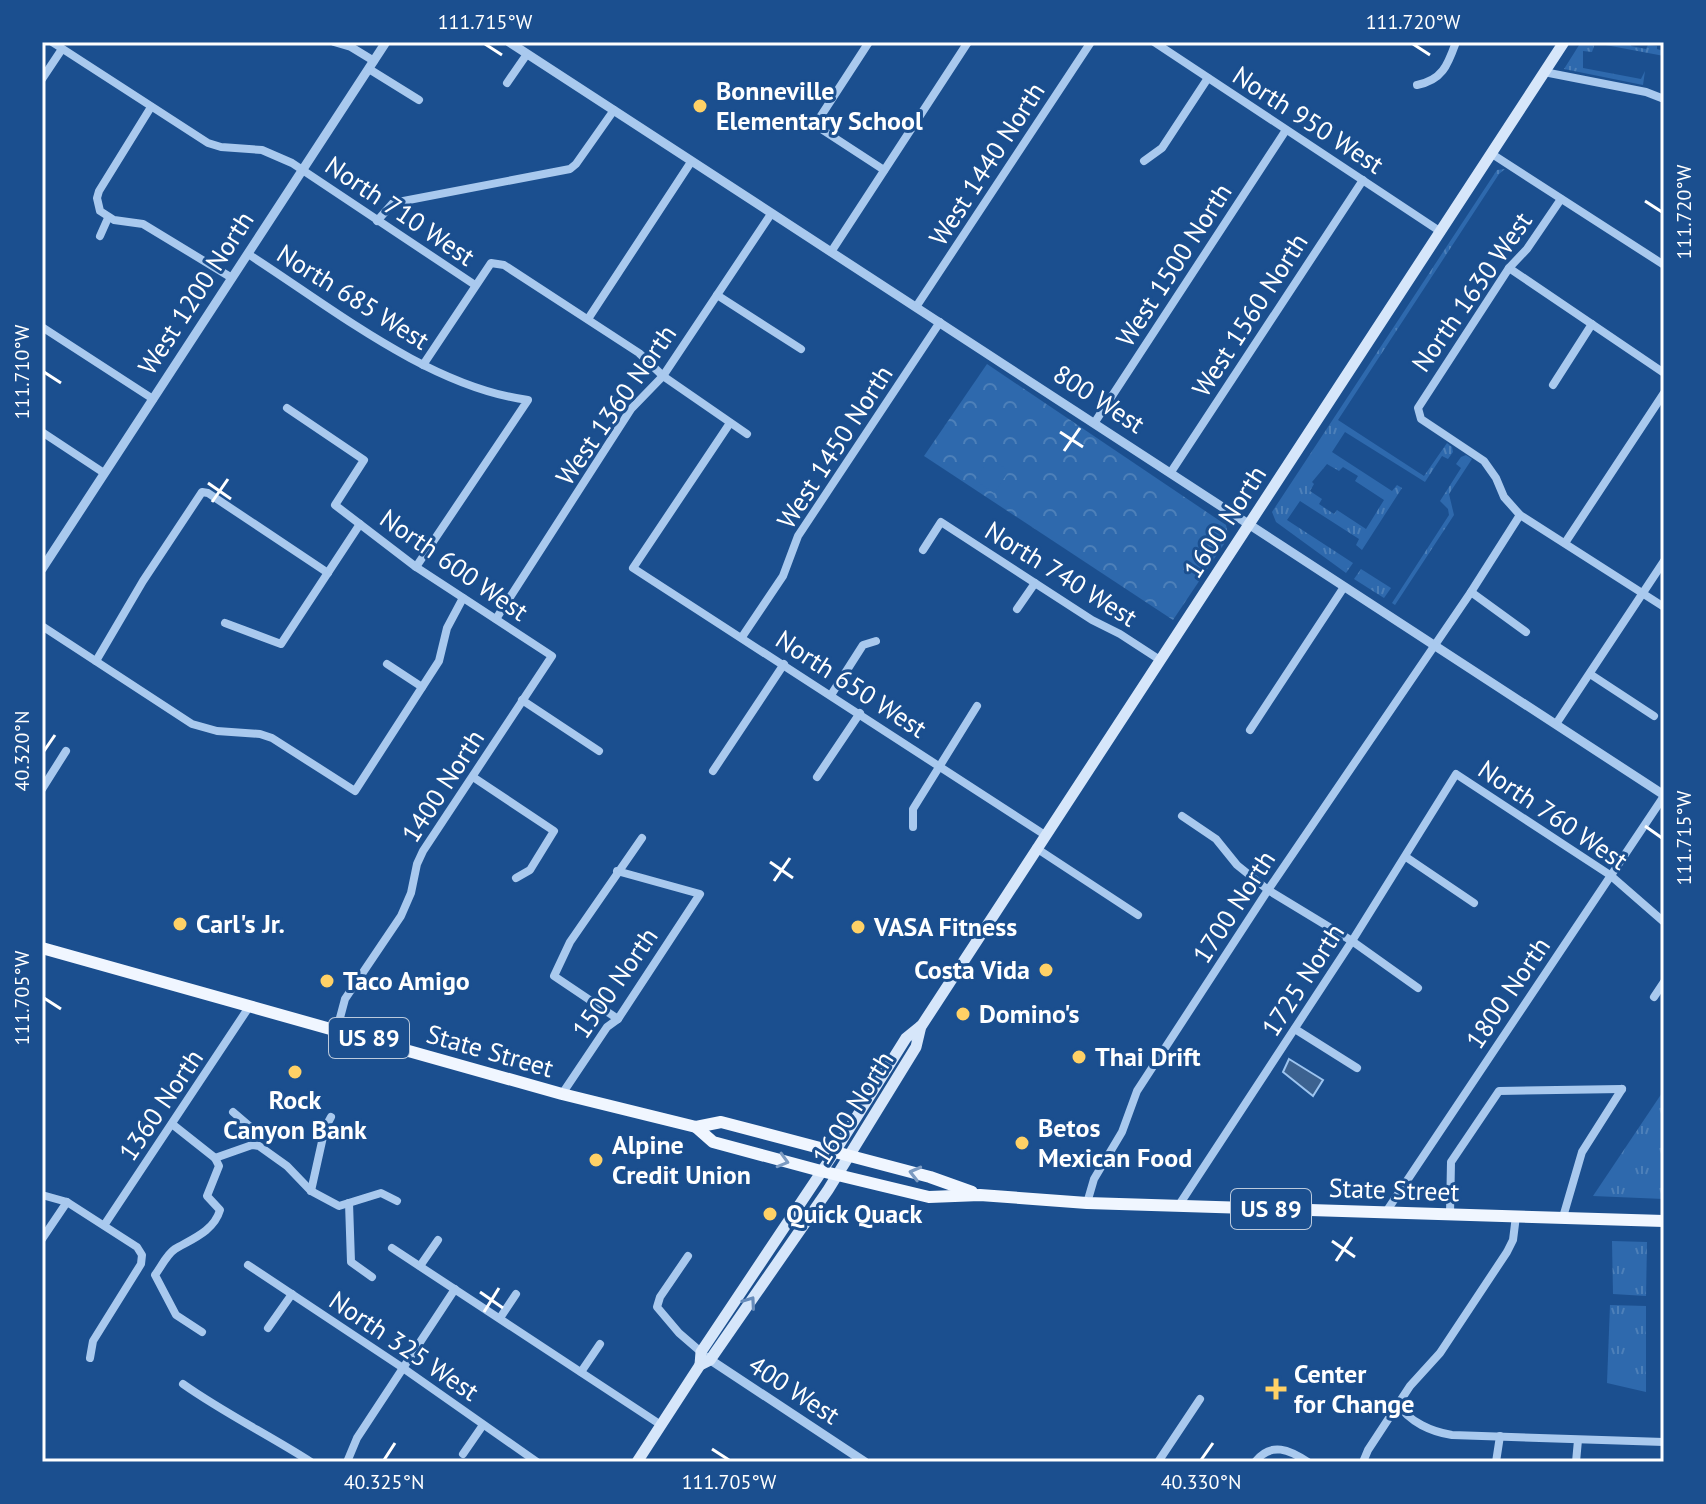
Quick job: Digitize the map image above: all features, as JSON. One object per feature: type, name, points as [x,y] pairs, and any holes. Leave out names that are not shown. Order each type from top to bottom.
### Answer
[{"type":"main road","name":"1600 North","points":[[704,1359],[849,1157],[916,1047],[922,1025],[1564,42]]},
{"type":"main road","name":"State Street","points":[[42,948],[562,1094],[696,1127],[721,1122],[930,1177],[980,1195]]},
{"type":"main road","name":"1600 North","points":[[637,1462],[906,1038],[922,1025]]},
{"type":"main road","name":"State Street","points":[[696,1127],[713,1142],[929,1197],[980,1195],[1087,1203],[1664,1221]]},
{"type":"street","name":"North 710 West","points":[[52,42],[208,143],[275,154],[475,285]]},
{"type":"street","points":[[334,42],[351,47],[419,100]]},
{"type":"street","name":"West 1200 North","points":[[42,569],[386,42]]},
{"type":"street","name":"800 West","points":[[509,42],[1664,795]]},
{"type":"street","points":[[869,42],[815,125],[884,170]]},
{"type":"street","points":[[831,252],[968,42]]},
{"type":"street","name":"West 1440 North","points":[[916,307],[1091,42]]},
{"type":"street","name":"North 950 West","points":[[1154,42],[1441,232]]},
{"type":"street","points":[[1417,85],[1428,83],[1445,72],[1456,42]]},
{"type":"street","points":[[42,79],[62,49]]},
{"type":"street","points":[[507,83],[527,54]]},
{"type":"street","points":[[1544,72],[1646,92],[1664,99]]},
{"type":"street","points":[[1144,161],[1162,148],[1208,78]]},
{"type":"street","points":[[151,107],[99,191],[98,206],[108,218],[143,224],[232,278]]},
{"type":"street","points":[[377,221],[393,203],[570,169],[614,110]]},
{"type":"street","name":"West 1500 North","points":[[1095,422],[1286,130]]},
{"type":"street","points":[[1492,154],[1664,265]]},
{"type":"street","points":[[588,319],[691,162]]},
{"type":"street","name":"West 1560 North","points":[[1171,472],[1363,180]]},
{"type":"street","name":"North 1630 West","points":[[1520,515],[1504,497],[1484,461],[1421,419],[1418,408],[1509,268],[1527,249],[1561,199]]},
{"type":"street","name":"West 1360 North","points":[[496,619],[631,409],[663,376],[771,214]]},
{"type":"street","points":[[100,236],[108,218]]},
{"type":"street","name":"North 685 West","points":[[248,254],[423,365],[481,391],[528,400],[416,567]]},
{"type":"street","points":[[423,365],[491,263],[504,265],[639,353],[663,376],[747,434]]},
{"type":"street","points":[[1509,268],[1664,373]]},
{"type":"street","points":[[717,295],[801,349]]},
{"type":"street","name":"West 1450 North","points":[[742,637],[783,576],[798,536],[940,322]]},
{"type":"street","points":[[1553,385],[1592,324]]},
{"type":"street","points":[[42,327],[153,399]]},
{"type":"street","points":[[1565,543],[1664,393]]},
{"type":"street","name":"North 600 West","points":[[287,408],[364,460],[335,505],[416,567],[552,656]]},
{"type":"street","name":"North 650 West","points":[[730,423],[633,568],[1045,835]]},
{"type":"street","points":[[42,432],[104,473]]},
{"type":"street","points":[[96,661],[202,492],[208,493],[328,573]]},
{"type":"street","points":[[1520,515],[1664,607]]},
{"type":"street","name":"1700 North","points":[[1087,1203],[1094,1179],[1122,1132],[1137,1091],[1520,515]]},
{"type":"street","name":"North 740 West","points":[[923,550],[941,522],[1160,660]]},
{"type":"street","points":[[225,623],[281,644],[360,524]]},
{"type":"street","points":[[1556,724],[1664,561]]},
{"type":"street","points":[[1017,609],[1035,583]]},
{"type":"street","points":[[1250,730],[1344,587]]},
{"type":"street","points":[[1471,592],[1526,632]]},
{"type":"street","points":[[42,626],[180,718],[217,731],[260,734],[272,738],[355,791],[439,661],[447,628],[463,598]]},
{"type":"street","points":[[831,695],[863,645],[876,641]]},
{"type":"street","name":"1400 North","points":[[337,1029],[345,999],[401,916],[423,851],[552,656]]},
{"type":"street","points":[[387,664],[422,687]]},
{"type":"street","points":[[713,771],[784,664]]},
{"type":"street","points":[[1590,674],[1654,716]]},
{"type":"street","points":[[522,700],[599,751]]},
{"type":"street","points":[[913,827],[913,809],[977,706]]},
{"type":"street","points":[[817,777],[860,713]]},
{"type":"street","points":[[42,789],[66,751]]},
{"type":"street","name":"1725 North","points":[[1179,1205],[1406,857],[1456,774]]},
{"type":"street","name":"North 760 West","points":[[1456,774],[1610,875],[1664,922]]},
{"type":"street","points":[[473,777],[554,831],[530,870],[516,878]]},
{"type":"street","name":"1800 North","points":[[1386,1212],[1664,795]]},
{"type":"street","points":[[1182,816],[1216,839],[1237,865],[1268,890],[1352,941],[1418,988]]},
{"type":"street","points":[[618,1019],[554,976],[570,942],[642,838]]},
{"type":"street","points":[[1036,848],[1138,915]]},
{"type":"street","points":[[1406,857],[1474,903]]},
{"type":"street","name":"1500 North","points":[[562,1094],[607,1027],[618,1019],[700,894],[617,871]]},
{"type":"street","points":[[1654,997],[1664,982]]},
{"type":"street","name":"1360 North","points":[[105,1224],[249,1007]]},
{"type":"street","points":[[1295,1029],[1357,1068]]},
{"type":"street","points":[[1450,1214],[1451,1162],[1499,1091],[1622,1089],[1582,1152],[1563,1217]]},
{"type":"street","points":[[233,1112],[254,1130],[252,1145]]},
{"type":"street","points":[[311,1191],[325,1128],[331,1117]]},
{"type":"street","points":[[172,1124],[215,1158],[219,1166],[207,1196],[220,1210],[218,1217],[191,1242],[172,1250],[155,1275],[176,1315],[202,1332]]},
{"type":"street","points":[[215,1158],[252,1145],[259,1146],[287,1166],[311,1191],[339,1206],[381,1193],[397,1201]]},
{"type":"street","points":[[42,1195],[67,1202],[105,1224],[137,1247],[142,1255],[141,1264],[93,1341],[90,1358]]},
{"type":"street","points":[[42,1239],[67,1202]]},
{"type":"street","points":[[349,1203],[351,1262],[372,1277]]},
{"type":"street","points":[[1363,1462],[1398,1404],[1417,1377],[1440,1353],[1501,1262],[1513,1240],[1516,1216]]},
{"type":"street","points":[[420,1266],[438,1240]]},
{"type":"street","points":[[392,1248],[661,1425]]},
{"type":"street","points":[[688,1256],[660,1297],[657,1307],[704,1359]]},
{"type":"street","name":"North 325 West","points":[[248,1265],[537,1462]]},
{"type":"street","points":[[347,1462],[357,1438],[455,1289]]},
{"type":"street","points":[[268,1328],[292,1294]]},
{"type":"street","points":[[500,1318],[516,1294]]},
{"type":"street","points":[[581,1372],[600,1344]]},
{"type":"street","name":"400 West","points":[[704,1359],[865,1462]]},
{"type":"street","points":[[183,1384],[311,1462]]},
{"type":"street","points":[[1158,1462],[1200,1399]]},
{"type":"street","points":[[1398,1404],[1403,1412],[1438,1433],[1664,1442]]},
{"type":"street","points":[[463,1454],[483,1425]]},
{"type":"street","points":[[1496,1462],[1500,1436]]},
{"type":"street","points":[[1576,1462],[1578,1440]]},
{"type":"street","points":[[1255,1462],[1266,1451],[1283,1449],[1308,1462]]},
{"type":"green space","points":[[1581,42],[1632,42],[1631,46],[1646,49],[1648,45],[1657,46],[1657,49],[1664,51],[1664,56],[1595,43],[1592,52],[1583,51],[1583,68],[1641,79],[1645,71],[1643,85],[1564,69]]},
{"type":"green space","points":[[1505,169],[1338,420],[1424,476],[1447,443],[1453,452],[1448,459],[1442,456],[1425,482],[1345,432],[1332,452],[1392,491],[1397,485],[1402,488],[1362,550],[1356,545],[1359,539],[1300,501],[1287,520],[1353,563],[1346,573],[1276,522],[1272,512],[1497,170]],"holes":[[[1327,464],[1339,471],[1343,467],[1358,476],[1355,481],[1384,500],[1366,529],[1337,510],[1334,514],[1319,504],[1322,499],[1310,491],[1312,482]]]},
{"type":"green space","points":[[987,364],[1226,525],[1228,534],[1224,544],[1173,620],[924,456]]},
{"type":"green space","points":[[1466,455],[1472,459],[1449,494],[1454,515],[1395,605],[1392,603],[1449,515],[1448,509],[1440,501],[1461,468],[1456,464]]},
{"type":"green space","points":[[990,458],[1009,471],[994,493],[975,480]]},
{"type":"green space","points":[[1361,569],[1391,588],[1384,598],[1354,579]]},
{"type":"green space","points":[[1664,1090],[1664,1199],[1593,1196]]},
{"type":"green space","points":[[1612,1241],[1647,1242],[1646,1296],[1613,1294]]},
{"type":"green space","points":[[1610,1305],[1646,1306],[1646,1392],[1607,1383]]},
{"type":"shaded area","points":[[1289,1059],[1323,1080],[1313,1096],[1283,1072]]},
{"type":"place","name":"Bonneville Elementary School","points":[[700,106]]},
{"type":"place","name":"Carl's Jr.","points":[[180,924]]},
{"type":"place","name":"VASA Fitness","points":[[858,927]]},
{"type":"place","name":"Costa Vida","points":[[1046,970]]},
{"type":"place","name":"Taco Amigo","points":[[327,981]]},
{"type":"place","name":"Domino's","points":[[963,1014]]},
{"type":"place","name":"Thai Drift","points":[[1079,1057]]},
{"type":"place","name":"Rock Canyon Bank","points":[[295,1072]]},
{"type":"place","name":"Betos Mexican Food","points":[[1022,1143]]},
{"type":"place","name":"Alpine Credit Union","points":[[596,1160]]},
{"type":"place","name":"Quick Quack","points":[[770,1214]]},
{"type":"place","name":"Center for Change","points":[[1276,1389]]}]
